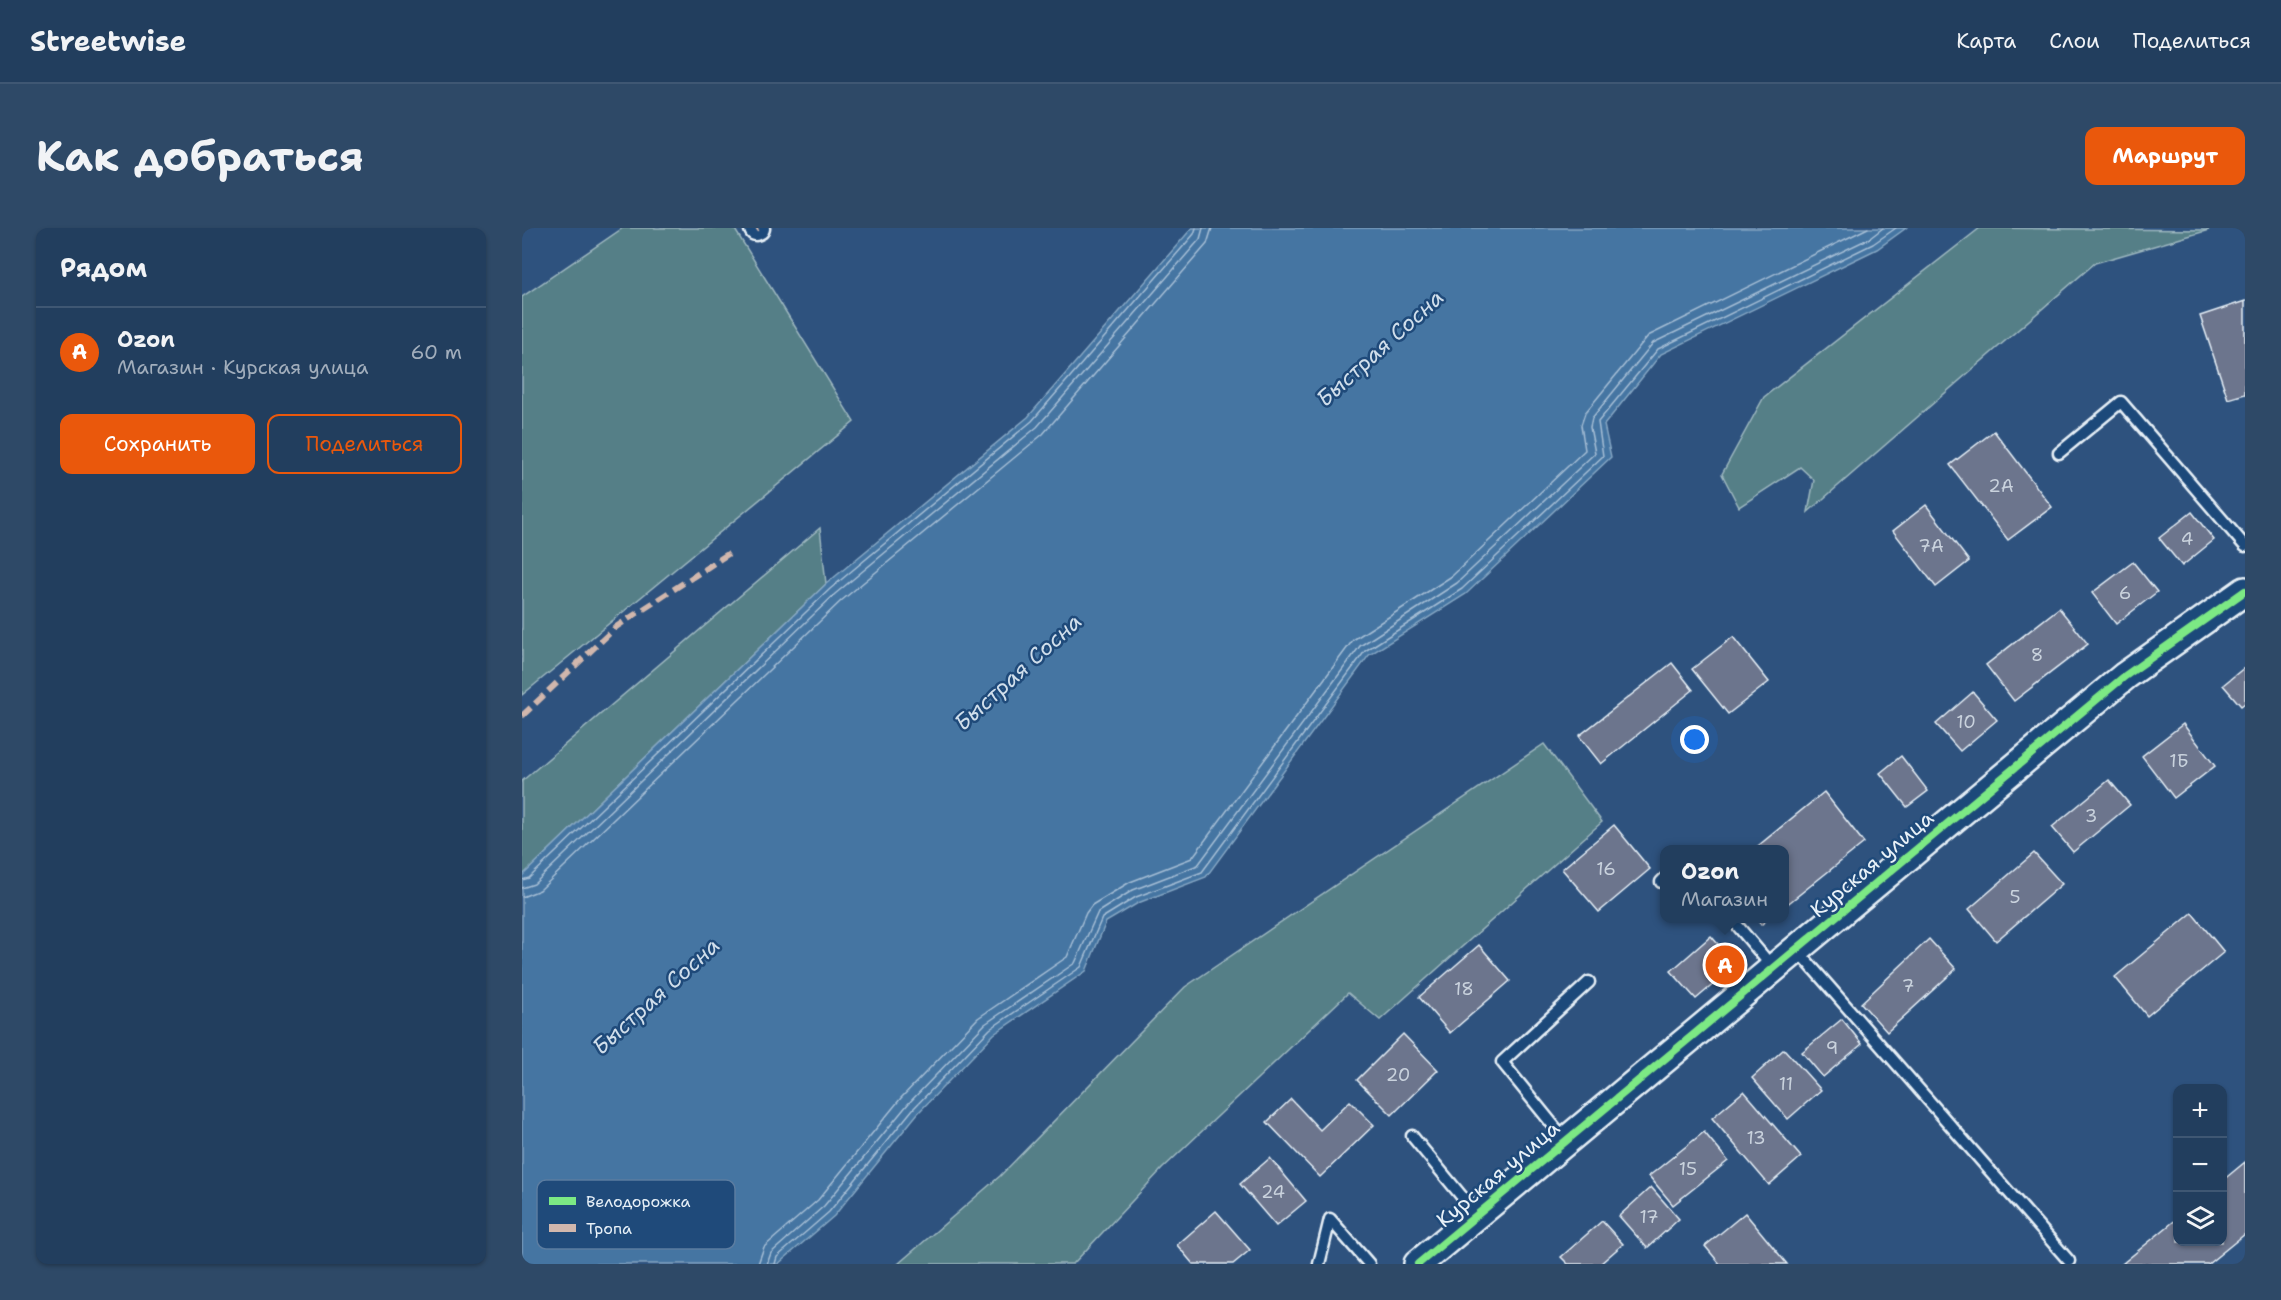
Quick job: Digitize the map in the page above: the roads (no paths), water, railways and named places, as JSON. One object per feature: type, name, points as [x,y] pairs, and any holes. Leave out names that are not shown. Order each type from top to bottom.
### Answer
[{"type":"street","name":"Курская улица","points":[[1418,1264],[2125,676],[2245,591]]},
{"type":"lane","points":[[2059,453],[2121,402],[2245,546]]},
{"type":"lane","points":[[1735,923],[1774,969]]},
{"type":"lane","points":[[1797,950],[2069,1262]]},
{"type":"lane","points":[[1566,1142],[1502,1062],[1589,982]]},
{"type":"lane","points":[[1412,1136],[1477,1215]]},
{"type":"lane","points":[[1318,1264],[1330,1220],[1369,1264]]},
{"type":"water","name":"Быстрая Сосна","points":[[1192,228],[1906,228],[1877,249],[1661,354],[1604,425],[1611,457],[1466,594],[1369,655],[1206,877],[1138,903],[1106,922],[1086,971],[994,1034],[918,1113],[834,1216],[778,1264],[522,1264],[522,876],[826,584],[1028,417]]},
{"type":"place","name":"Ozon","points":[[1725,965]]}]
